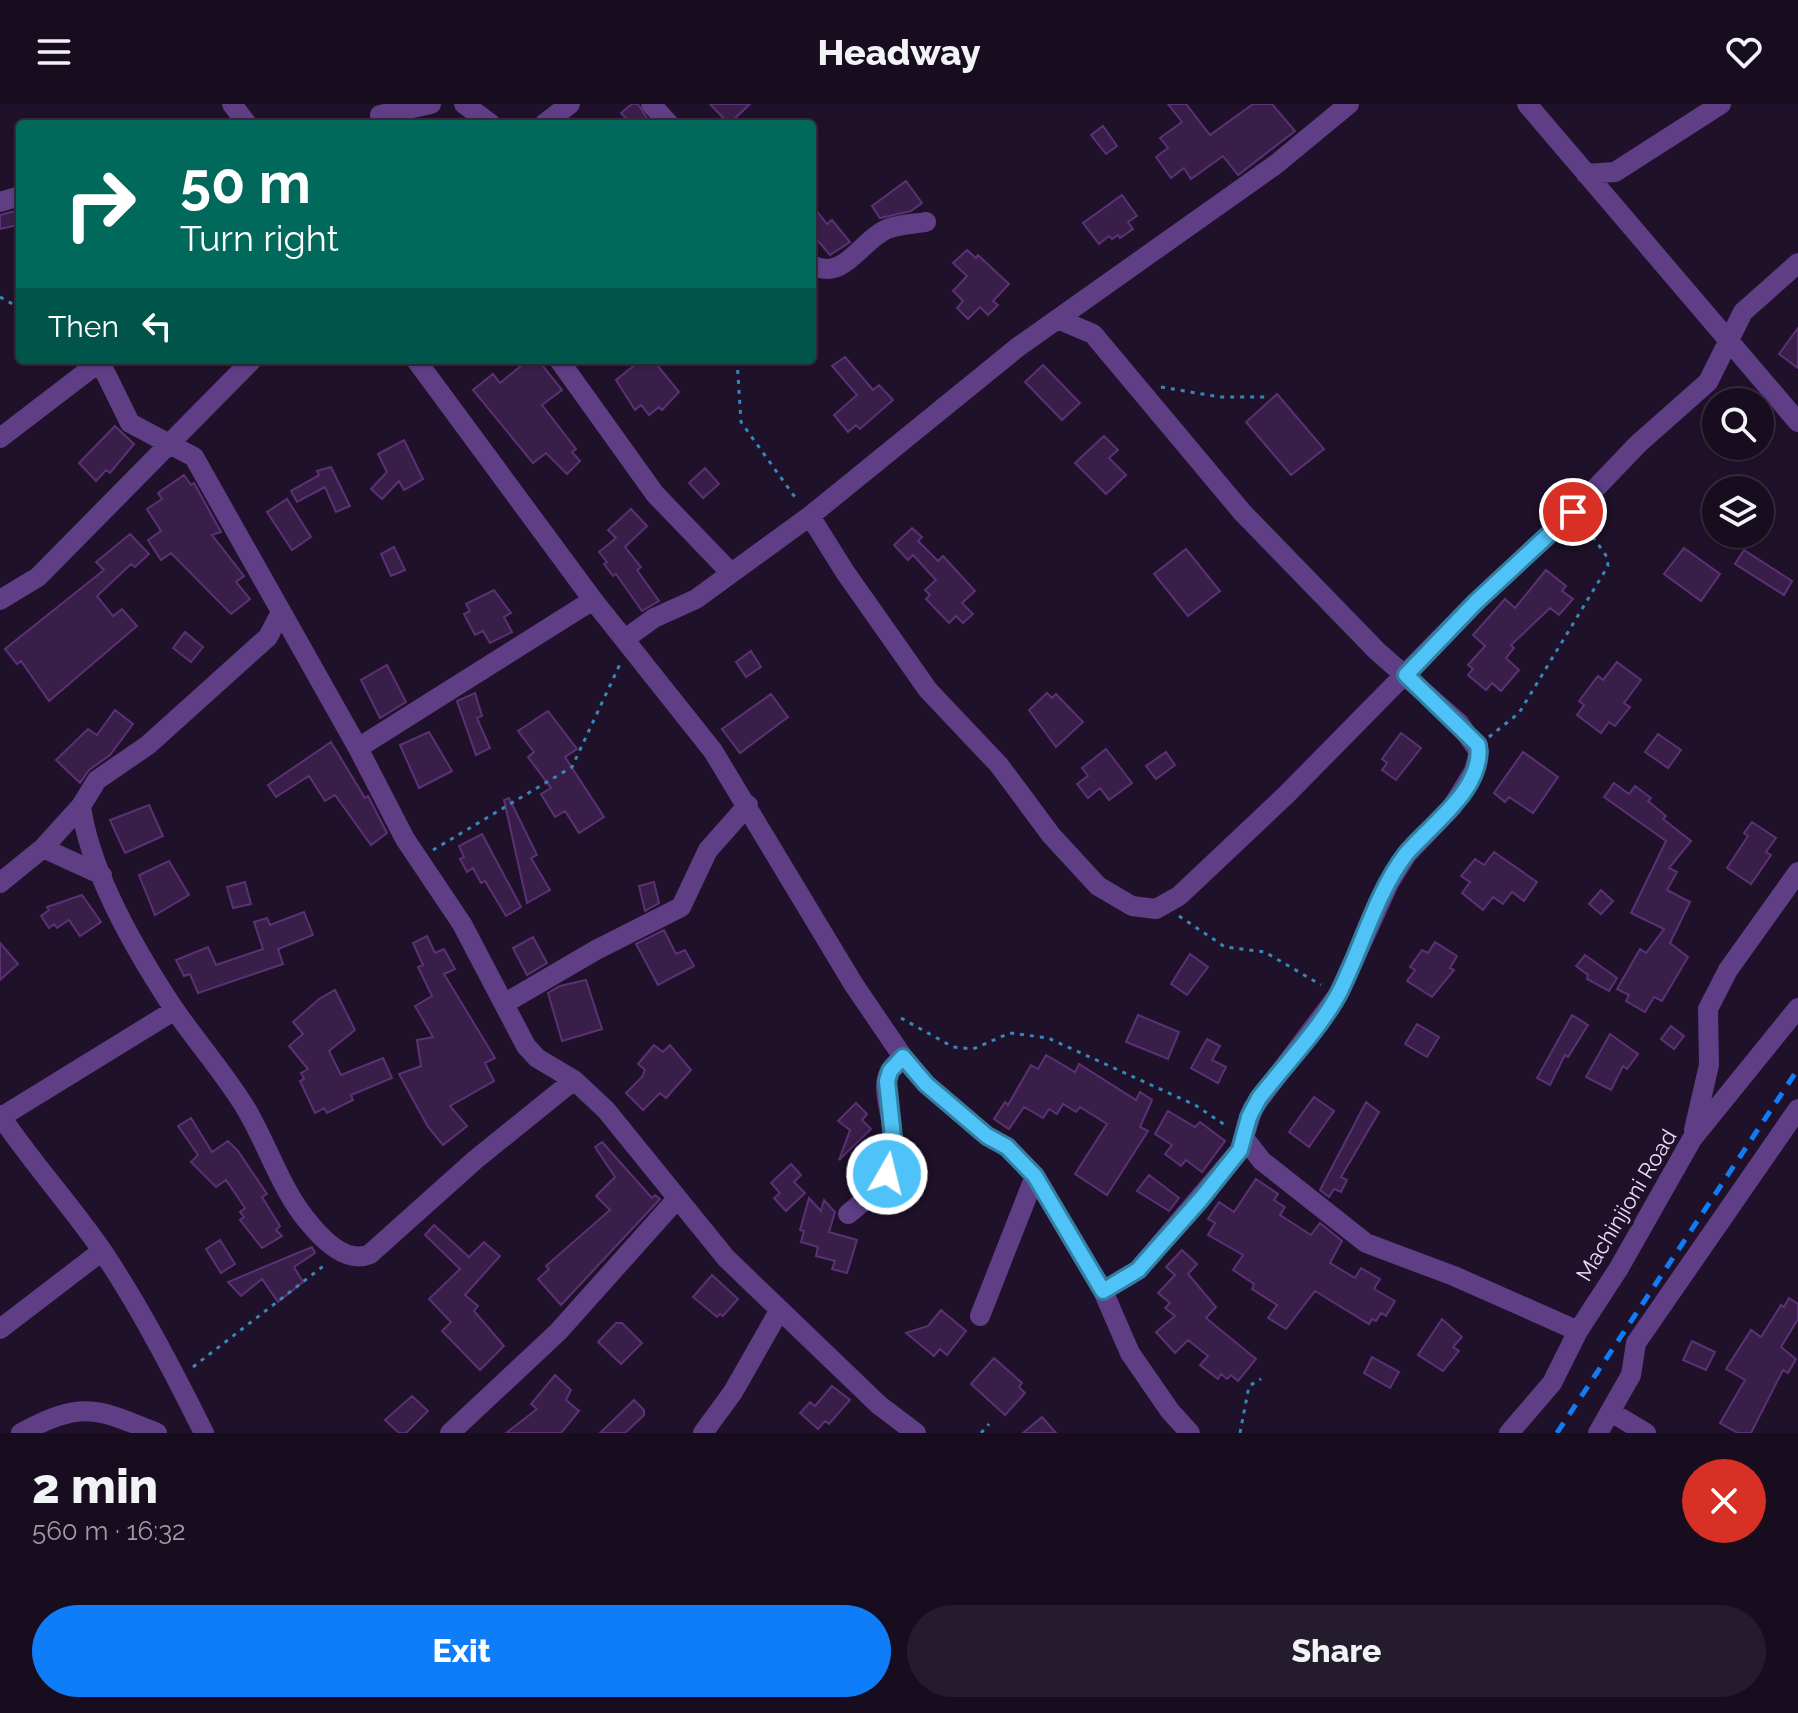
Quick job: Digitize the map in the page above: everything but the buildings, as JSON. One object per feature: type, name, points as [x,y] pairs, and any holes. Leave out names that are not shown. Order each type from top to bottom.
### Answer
[{"type":"street","points":[[380,114],[431,104]]},
{"type":"street","points":[[464,104],[486,120]]},
{"type":"street","points":[[549,120],[570,104]]},
{"type":"street","points":[[651,104],[665,120]]},
{"type":"street","points":[[628,642],[654,618],[696,599],[810,516],[1018,347],[1275,165],[1349,104]]},
{"type":"street","points":[[1527,104],[1798,422]]},
{"type":"street","points":[[1586,174],[1615,172],[1721,104]]},
{"type":"street","points":[[1607,199],[1615,172]]},
{"type":"street","points":[[816,267],[823,270],[836,269],[886,229],[926,222]]},
{"type":"street","points":[[810,516],[845,572],[928,690],[999,765],[1051,835],[1098,886],[1132,906],[1156,909],[1179,896],[1210,868],[1476,602],[1573,512],[1638,444],[1708,382],[1743,312],[1798,263]]},
{"type":"street","points":[[1085,301],[1093,334]]},
{"type":"street","points":[[1709,315],[1743,312]]},
{"type":"street","points":[[1060,320],[1093,334],[1242,512],[1377,651],[1478,745],[1478,759],[1463,790],[1439,822],[1407,854],[1389,883],[1338,995],[1259,1098],[1244,1138],[1229,1165],[1132,1276],[1103,1291]]},
{"type":"street","points":[[0,438],[97,364]]},
{"type":"street","points":[[102,364],[130,423],[194,457],[358,748],[399,829],[462,924],[520,1036],[537,1058],[574,1080],[606,1110],[726,1258],[879,1405],[916,1433]]},
{"type":"street","points":[[0,600],[38,577],[248,364]]},
{"type":"street","points":[[419,364],[593,600],[713,751],[854,985],[903,1057],[926,1084],[987,1136],[1007,1147],[1035,1176],[1103,1291],[1130,1353],[1170,1411],[1190,1433]]},
{"type":"street","points":[[562,364],[655,494],[730,572]]},
{"type":"street","points":[[358,748],[593,600]]},
{"type":"street","points":[[0,883],[43,848],[81,806],[97,780],[148,745],[268,637],[281,612]]},
{"type":"street","points":[[268,637],[294,634]]},
{"type":"street","points":[[505,1003],[596,950],[681,907],[708,850],[748,805]]},
{"type":"street","points":[[81,806],[102,875],[175,1010],[247,1110],[308,1222],[338,1250],[354,1257],[370,1254],[475,1160],[574,1080]]},
{"type":"street","points":[[43,848],[102,875]]},
{"type":"street","points":[[1692,1139],[1707,1079],[1708,1009],[1728,970],[1798,872]]},
{"type":"street","name":"Machinjioni Road","points":[[1509,1433],[1552,1383],[1578,1331],[1619,1268],[1692,1139],[1798,1008]]},
{"type":"street","points":[[175,1010],[0,1116],[52,1189],[102,1251],[177,1379],[204,1433]]},
{"type":"street","points":[[848,1214],[877,1190],[887,1174],[893,1137],[887,1081],[890,1071],[903,1057]]},
{"type":"street","points":[[1598,1433],[1631,1375],[1636,1343],[1798,1109]]},
{"type":"street","points":[[1244,1138],[1262,1161],[1366,1243],[1454,1276],[1578,1331]]},
{"type":"street","points":[[980,1316],[1035,1176]]},
{"type":"street","points":[[450,1433],[558,1332],[676,1200]]},
{"type":"street","points":[[0,1329],[102,1251]]},
{"type":"street","points":[[703,1433],[733,1392],[779,1311]]},
{"type":"street","points":[[21,1433],[49,1418],[100,1409],[157,1433]]},
{"type":"street","points":[[1611,1412],[1646,1433]]},
{"type":"path","points":[[737,364],[738,405],[748,435],[810,516]]},
{"type":"path","points":[[1138,386],[1220,397],[1267,397]]},
{"type":"path","points":[[1478,745],[1519,713],[1598,588],[1608,566],[1607,557],[1573,512]]},
{"type":"path","points":[[419,858],[572,767],[628,642]]},
{"type":"path","points":[[1156,909],[1182,917],[1225,947],[1269,954],[1338,995]]},
{"type":"path","points":[[898,1016],[953,1047],[973,1049],[1010,1033],[1048,1038],[1195,1105],[1244,1138]]},
{"type":"path","points":[[177,1379],[313,1277],[338,1250]]},
{"type":"path","points":[[1240,1433],[1249,1386],[1261,1379]]},
{"type":"path","points":[[981,1433],[989,1424]]},
{"type":"railway","points":[[1557,1433],[1798,1069]]},
{"type":"route","points":[[887,1174],[893,1137],[887,1081],[890,1071],[903,1057],[926,1084],[987,1136],[1007,1147],[1035,1176],[1103,1291],[1132,1276],[1240,1150],[1249,1117],[1259,1098],[1338,995],[1389,883],[1407,854],[1452,807],[1474,771],[1478,745],[1459,723],[1406,675],[1476,602],[1573,512]]}]
